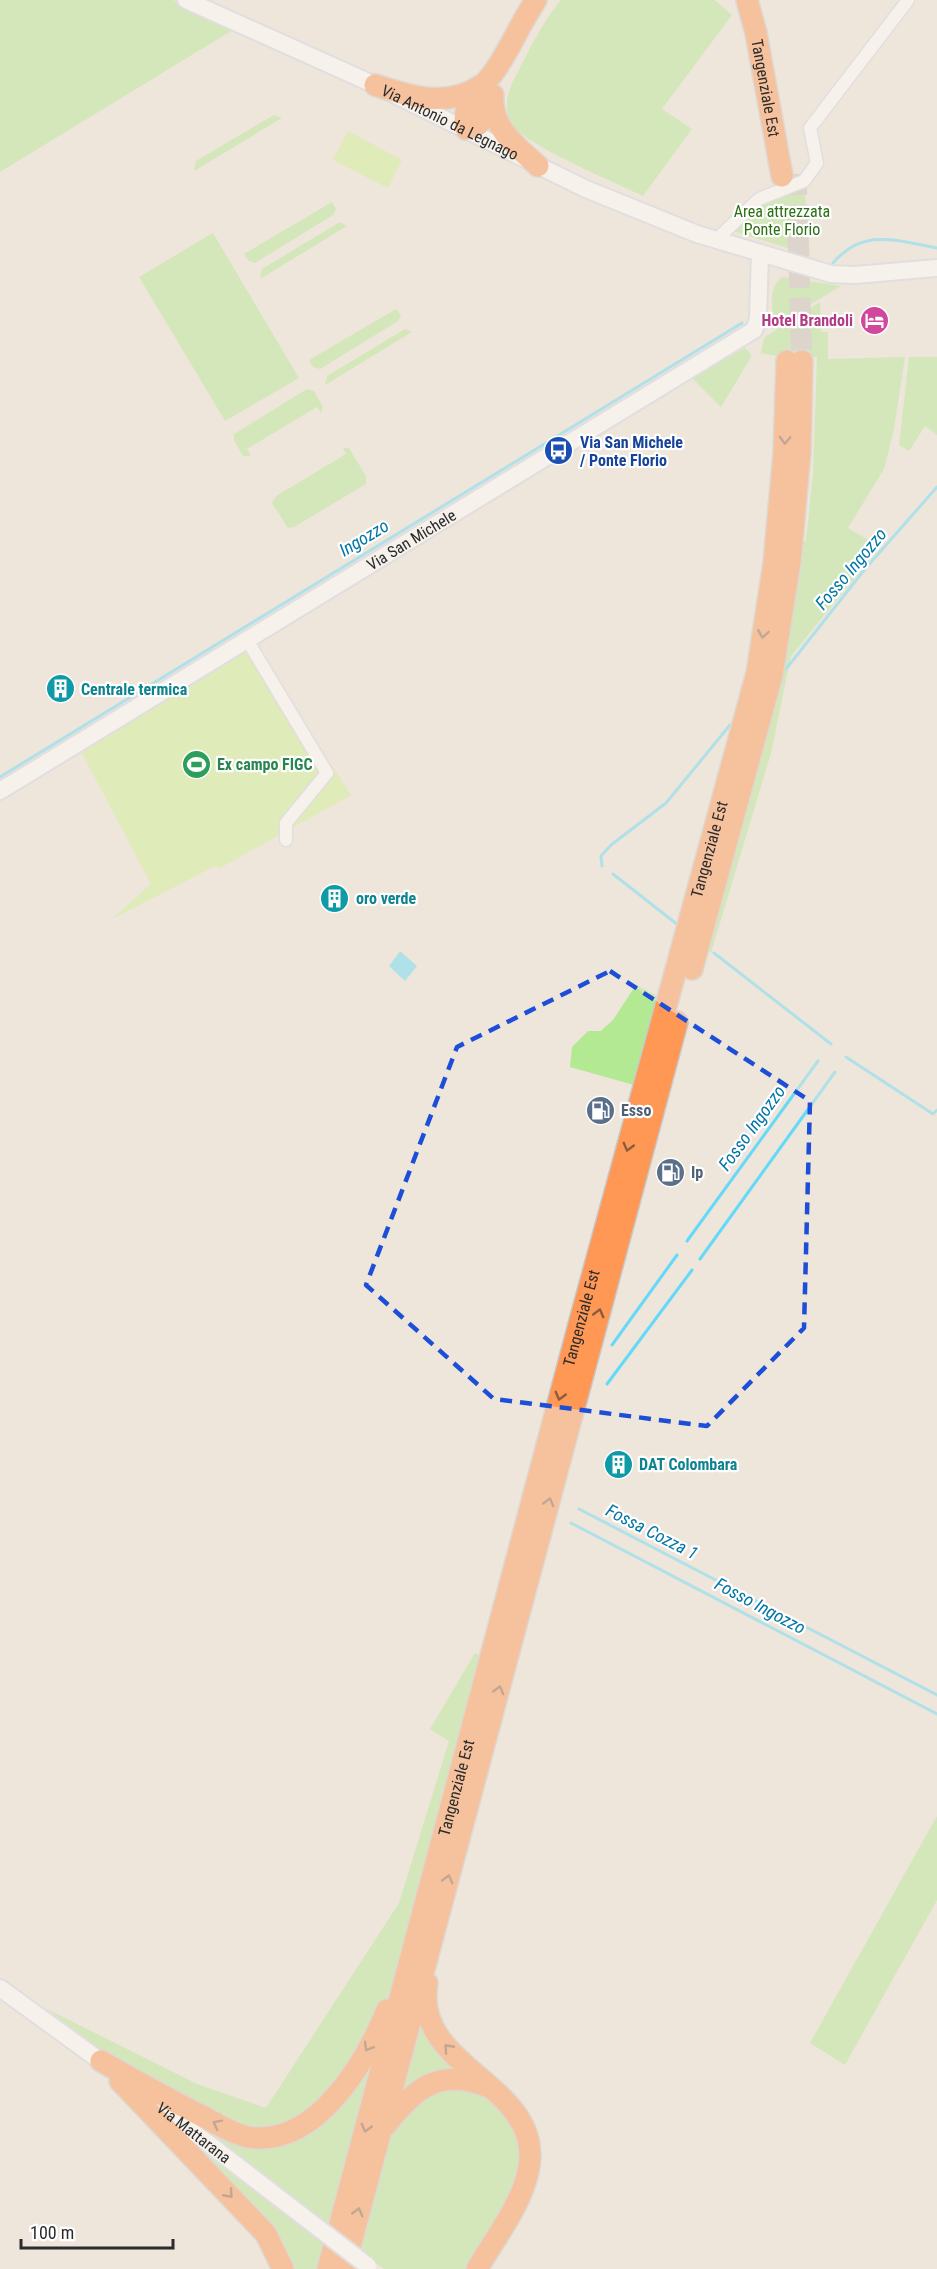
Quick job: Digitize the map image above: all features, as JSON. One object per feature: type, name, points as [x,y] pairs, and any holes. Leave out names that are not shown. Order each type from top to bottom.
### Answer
[{"type":"highway","points":[[466,129],[464,118],[486,95],[530,5],[544,0]]},
{"type":"highway","points":[[732,0],[744,25],[760,102],[777,143]]},
{"type":"highway","name":"Tangenziale Est","points":[[747,0],[777,143],[789,175],[781,88],[760,0]]},
{"type":"highway","points":[[375,85],[408,96],[438,100],[486,95]]},
{"type":"highway","points":[[486,95],[507,137],[538,166]]},
{"type":"highway","name":"Tangenziale Est","points":[[328,2269],[580,1321],[757,673],[774,563],[794,361],[800,452],[790,562],[772,675],[344,2269]]},
{"type":"highway","points":[[440,1909],[425,2000],[441,2043],[516,2110],[530,2139],[528,2170],[523,2190],[477,2269]]},
{"type":"highway","points":[[101,2061],[160,2095],[245,2136],[260,2138],[297,2130],[324,2110],[358,2064],[379,2030],[417,1936]]},
{"type":"highway","points":[[101,2061],[266,2234],[283,2269]]},
{"type":"highway","points":[[380,2133],[407,2098],[435,2082],[463,2079],[490,2088]]},
{"type":"street","name":"Via Antonio da Legnago","points":[[186,0],[375,85],[538,166],[634,210],[716,240],[831,273],[855,275],[937,268]]},
{"type":"street","points":[[716,240],[759,199],[804,180],[817,163],[810,128],[908,0]]},
{"type":"street","name":"Via San Michele","points":[[0,791],[754,330],[758,320],[760,253]]},
{"type":"street","points":[[247,640],[327,773],[286,823],[286,840]]},
{"type":"street","name":"Via Mattarana","points":[[5,1993],[101,2061],[370,2268]]},
{"type":"highlighted area","points":[[610,971],[810,1101],[804,1328],[707,1426],[494,1399],[366,1285],[457,1047]]},
{"type":"green space","points":[[0,0],[173,0],[236,28],[0,172]]},
{"type":"green space","points":[[561,0],[715,0],[732,15],[662,109],[692,129],[643,196],[551,152],[519,132],[511,123],[507,107],[509,91],[540,30]]},
{"type":"green space","points":[[274,115],[282,118],[194,171],[196,161]]},
{"type":"green space","points":[[348,131],[402,160],[388,188],[333,160]]},
{"type":"green space","name":"Area attrezzata Ponte Florio","points":[[804,183],[810,255],[733,231],[760,203]]},
{"type":"green space","points":[[332,202],[336,209],[333,215],[255,263],[249,261],[244,254]]},
{"type":"green space","points":[[340,222],[347,226],[260,279],[262,269]]},
{"type":"green space","points":[[213,233],[299,378],[225,421],[139,277]]},
{"type":"green space","points":[[783,277],[841,286],[775,326],[772,306],[773,292],[778,281]]},
{"type":"green space","points":[[820,302],[821,332],[828,332],[828,359],[905,357],[894,429],[884,469],[848,528],[880,547],[791,656],[771,753],[711,953],[706,950],[783,662],[803,541],[806,541],[813,473],[817,357],[781,357],[761,353],[764,338]]},
{"type":"green space","points":[[396,309],[401,315],[398,321],[320,369],[313,367],[309,360]]},
{"type":"green space","points":[[405,329],[412,332],[325,385],[327,376]]},
{"type":"green space","points":[[745,348],[751,354],[750,359],[721,407],[691,377]]},
{"type":"green space","points":[[909,357],[937,357],[937,435],[925,426],[909,451],[899,445]]},
{"type":"green space","points":[[307,389],[314,391],[323,407],[321,413],[317,407],[247,449],[251,456],[243,456],[234,440],[234,434]]},
{"type":"green space","points":[[343,448],[349,448],[366,476],[366,484],[294,527],[288,528],[272,503],[276,496],[346,454]]},
{"type":"green space","points":[[247,640],[254,646],[351,795],[220,868],[215,866],[112,919],[151,884],[81,751]]},
{"type":"green space","points":[[636,985],[658,996],[634,1085],[570,1067],[572,1047],[588,1031],[601,1031],[613,1020]]},
{"type":"green space","points":[[475,1653],[483,1658],[388,2007],[352,2067],[303,2117],[267,2129],[246,2127],[215,2116],[131,2073],[47,2009],[197,2084],[266,2108],[399,1903],[449,1741],[430,1729]]},
{"type":"green space","points":[[937,1816],[937,1900],[845,2065],[810,2043]]},
{"type":"green space","points":[[420,2019],[460,2067],[402,2092]]},
{"type":"green space","points":[[366,2072],[372,2074],[333,2229],[171,2106],[260,2142]]},
{"type":"green space","points":[[439,2087],[483,2090],[511,2112],[524,2166],[472,2269],[384,2269],[357,2250],[393,2126]]},
{"type":"green space","points":[[165,2122],[330,2246],[323,2269],[293,2269]]},
{"type":"water","points":[[400,951],[417,966],[405,981],[389,966]]},
{"type":"waterway","points":[[833,263],[857,244],[881,239],[937,248]]},
{"type":"waterway","name":"Ingozzo","points":[[0,777],[742,323]]},
{"type":"waterway","name":"Fosso Ingozzo","points":[[786,669],[865,569],[937,487]]},
{"type":"waterway","name":"Fosso Ingozzo","points":[[602,866],[601,856],[611,845],[666,803],[730,725]]},
{"type":"waterway","name":"Fosso Ingozzo","points":[[613,874],[678,925]]},
{"type":"waterway","name":"Fosso Ingozzo","points":[[714,953],[831,1044]]},
{"type":"waterway","name":"Fossa Cozza 1","points":[[846,1057],[933,1114],[937,1110]]},
{"type":"waterway","name":"Fosso Ingozzo","points":[[687,1241],[818,1061]]},
{"type":"waterway","name":"Fossa Cozza 1","points":[[700,1259],[835,1072]]},
{"type":"waterway","name":"Fosso Ingozzo","points":[[612,1345],[677,1255]]},
{"type":"waterway","name":"Fossa Cozza 1","points":[[607,1384],[692,1270]]},
{"type":"waterway","name":"Fossa Cozza 1","points":[[579,1509],[937,1695]]},
{"type":"waterway","name":"Fosso Ingozzo","points":[[571,1523],[937,1714]]},
{"type":"tunnel","points":[[796,174],[802,361]]},
{"type":"place","name":"Hotel Brandoli","points":[[874,320]]},
{"type":"place","name":"Via San Michele / Ponte Florio","points":[[559,451]]},
{"type":"place","name":"Centrale termica","points":[[60,689]]},
{"type":"place","name":"Ex campo FIGC","points":[[196,764]]},
{"type":"place","name":"oro verde","points":[[335,898]]},
{"type":"place","name":"Esso","points":[[600,1110]]},
{"type":"place","name":"Ip","points":[[670,1172]]},
{"type":"place","name":"DAT Colombara","points":[[618,1464]]}]
